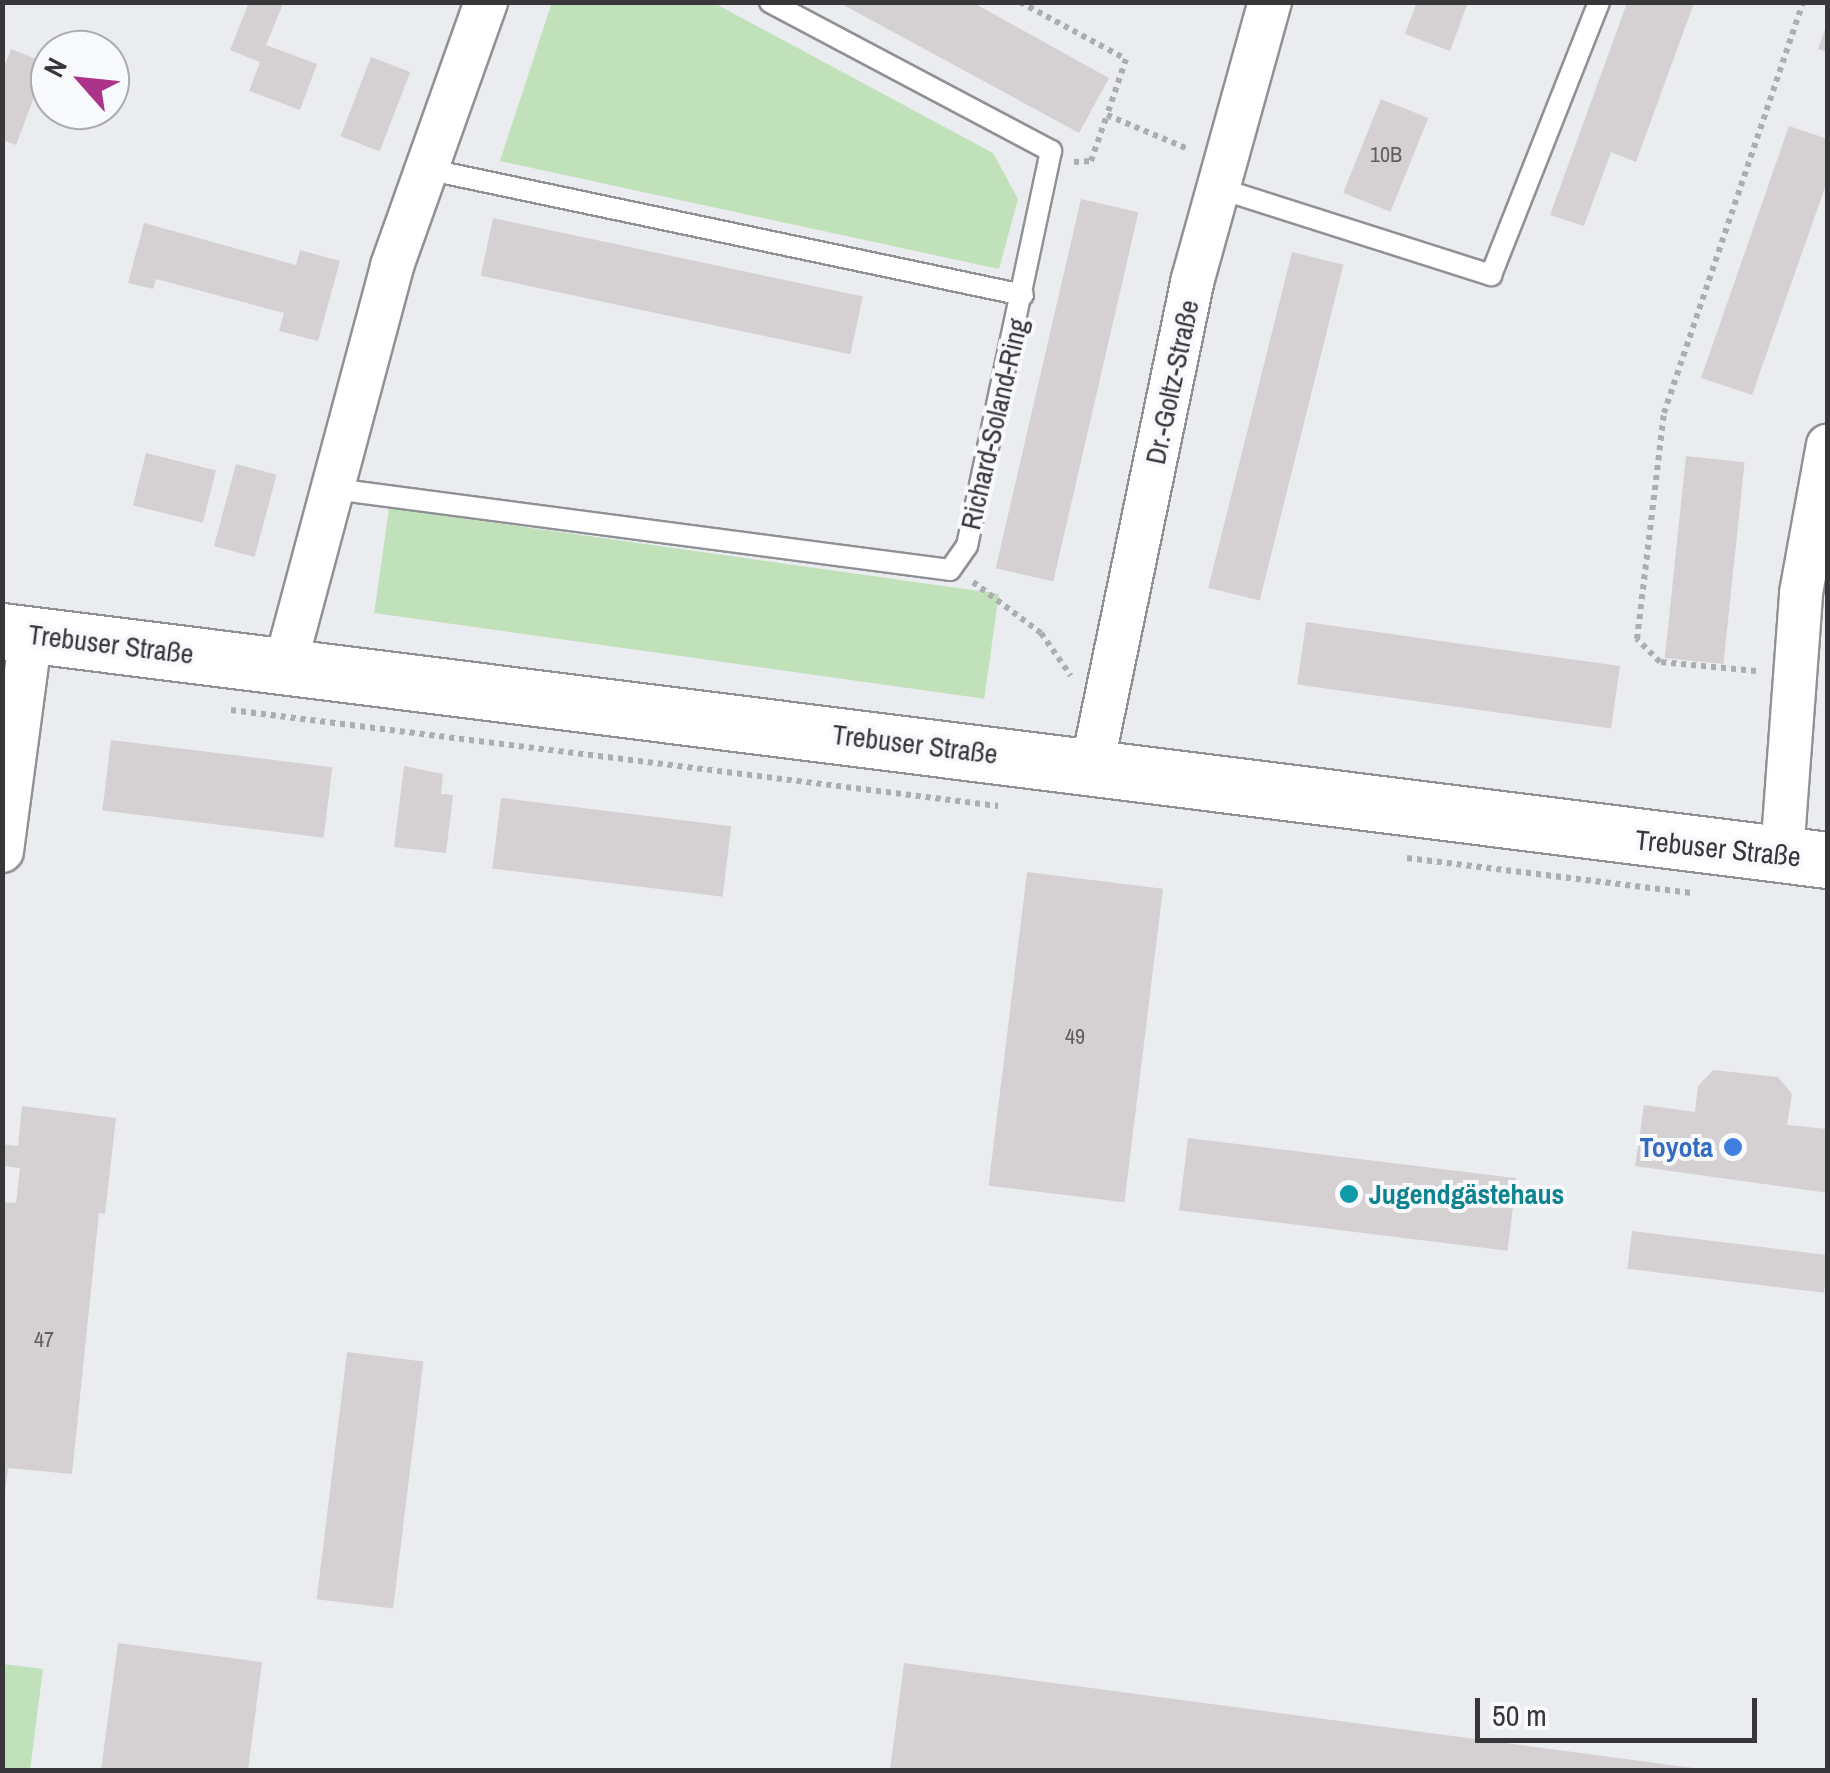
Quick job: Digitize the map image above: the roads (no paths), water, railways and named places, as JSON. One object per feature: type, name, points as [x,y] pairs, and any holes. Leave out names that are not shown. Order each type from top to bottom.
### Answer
[{"type":"street","points":[[285,666],[392,266],[486,2]]},
{"type":"street","name":"Dr.-Goltz-Straße","points":[[1097,744],[1193,279],[1270,2]]},
{"type":"street","points":[[1805,857],[1794,673],[1819,536],[1828,445]]},
{"type":"street","points":[[2,851],[16,632]]},
{"type":"street","name":"Trebuser Straße","points":[[16,632],[285,666],[1097,744],[1805,857]]},
{"type":"lane","name":"Richard-Soland-Ring","points":[[334,489],[950,570],[967,546],[1023,295],[1050,152],[770,2]]},
{"type":"lane","points":[[1222,176],[1491,275],[1599,2]]},
{"type":"lane","points":[[426,169],[1023,295]]},
{"type":"place","name":"Toyota","points":[[1733,1147]]},
{"type":"place","name":"Jugendgästehaus","points":[[1349,1194]]}]
